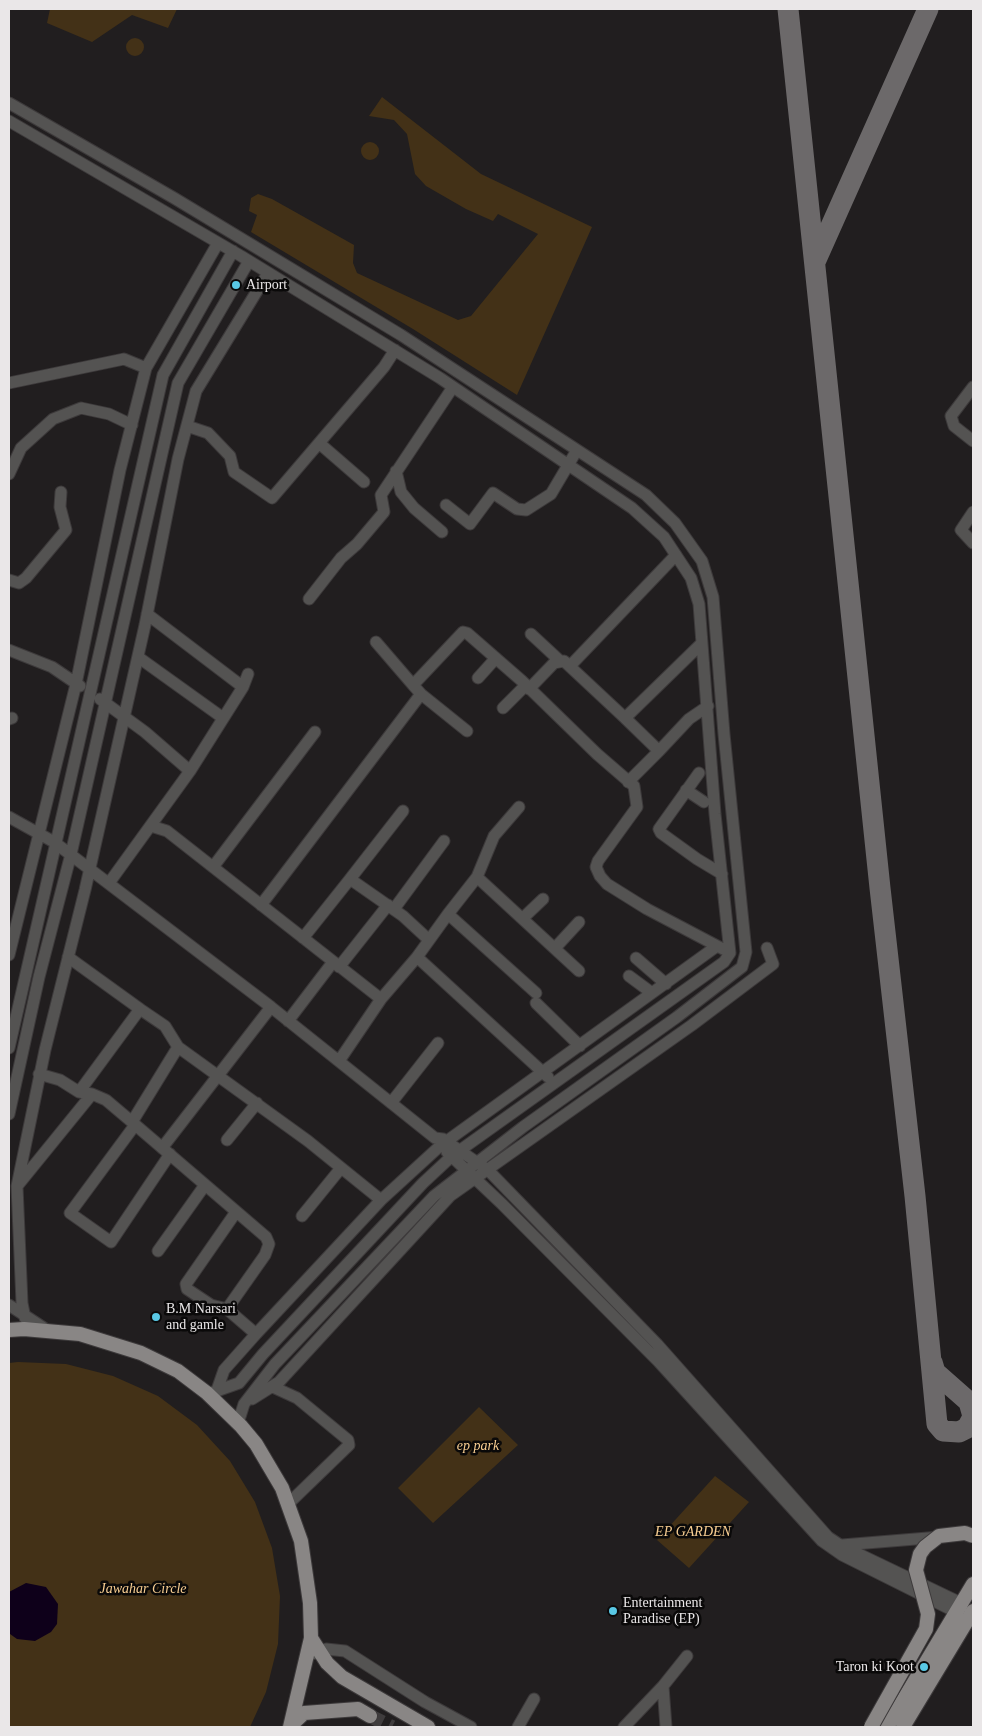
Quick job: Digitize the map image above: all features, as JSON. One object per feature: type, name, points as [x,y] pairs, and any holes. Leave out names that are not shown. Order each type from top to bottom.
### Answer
[{"type":"main road","points":[[9,1330],[80,1334],[141,1354],[178,1371],[212,1394],[256,1444],[282,1488],[301,1541],[310,1603],[313,1654],[291,1726]]},
{"type":"main road","points":[[872,1727],[926,1629],[928,1614],[916,1570],[920,1554],[925,1547],[939,1536],[954,1533],[973,1535]]},
{"type":"main road","points":[[903,1727],[964,1609],[973,1584]]},
{"type":"main road","points":[[887,1727],[964,1609]]},
{"type":"main road","points":[[913,1727],[973,1625]]},
{"type":"main road","points":[[313,1654],[354,1685],[428,1727]]},
{"type":"main road","points":[[291,1726],[304,1714],[342,1710],[372,1721]]},
{"type":"street","points":[[9,103],[247,241],[401,335],[646,494],[675,523],[702,561],[714,597],[724,734],[746,952],[742,967],[677,1017],[472,1165],[434,1196],[275,1364],[244,1404],[238,1423]]},
{"type":"street","points":[[9,121],[241,256],[395,350],[632,508],[664,538],[691,578],[696,595],[730,953],[724,962],[456,1153],[423,1183],[263,1354],[239,1383],[212,1394]]},
{"type":"street","points":[[9,1114],[39,977],[71,854],[178,382],[247,241]]},
{"type":"street","points":[[9,955],[76,684],[94,590],[146,368],[218,243]]},
{"type":"street","points":[[9,1048],[54,842],[91,693],[163,375],[241,256]]},
{"type":"street","points":[[26,1318],[22,1304],[17,1186],[39,1074],[138,657],[169,501],[196,391],[268,273]]},
{"type":"street","points":[[187,426],[208,433],[230,456],[234,472],[272,498],[384,367],[395,350]]},
{"type":"street","points":[[9,383],[124,359],[146,368]]},
{"type":"street","points":[[308,599],[341,558],[357,544],[384,512],[381,495],[455,389],[466,377]]},
{"type":"street","points":[[973,387],[951,416],[954,426],[973,440]]},
{"type":"street","points":[[9,474],[21,448],[53,419],[81,408],[109,414],[132,425]]},
{"type":"street","points":[[320,443],[364,482]]},
{"type":"street","points":[[446,505],[470,524],[493,493],[517,509],[526,510],[551,494],[577,450]]},
{"type":"street","points":[[396,471],[401,492],[414,508],[442,532]]},
{"type":"street","points":[[9,580],[19,583],[26,578],[66,530],[60,506],[61,492]]},
{"type":"street","points":[[973,512],[961,530],[973,542]]},
{"type":"street","points":[[570,666],[676,555]]},
{"type":"street","points":[[147,614],[243,688]]},
{"type":"street","points":[[261,905],[417,690],[463,632],[467,633],[496,658],[634,786],[637,807],[598,861],[596,867],[600,876],[607,884],[647,909],[730,953],[746,952]]},
{"type":"street","points":[[530,634],[559,660],[564,661],[570,666],[659,751]]},
{"type":"street","points":[[376,642],[417,690],[467,731]]},
{"type":"street","points":[[625,718],[702,643]]},
{"type":"street","points":[[9,650],[52,667],[106,702],[190,771]]},
{"type":"street","points":[[138,657],[223,718]]},
{"type":"street","points":[[478,678],[496,658]]},
{"type":"street","points":[[503,708],[559,660]]},
{"type":"street","points":[[109,883],[190,771],[243,688],[248,674]]},
{"type":"street","points":[[628,782],[689,719],[708,706]]},
{"type":"street","points":[[213,866],[315,732]]},
{"type":"street","points":[[698,773],[661,824],[661,833],[722,874]]},
{"type":"street","points":[[686,790],[704,802]]},
{"type":"street","points":[[339,1061],[381,999],[417,958],[448,914],[477,878],[494,836],[519,807]]},
{"type":"street","points":[[303,938],[403,811]]},
{"type":"street","points":[[9,817],[39,832],[71,854],[271,1007],[391,1104],[472,1165],[488,1170],[657,1344],[828,1537],[964,1609]]},
{"type":"street","points":[[151,826],[167,831],[381,999]]},
{"type":"street","points":[[288,1021],[336,964],[391,907],[444,841]]},
{"type":"street","points":[[477,878],[580,971]]},
{"type":"street","points":[[350,879],[391,907],[429,940]]},
{"type":"street","points":[[523,918],[543,899]]},
{"type":"street","points":[[448,914],[536,998],[580,1046]]},
{"type":"street","points":[[555,948],[579,922]]},
{"type":"street","points":[[212,1394],[224,1370],[256,1334],[381,1200],[440,1141],[580,1046],[717,946]]},
{"type":"street","points":[[244,1404],[280,1382],[450,1196],[773,964],[767,948]]},
{"type":"street","points":[[68,957],[165,1026],[178,1047],[256,1103],[381,1200]]},
{"type":"street","points":[[417,958],[555,1083]]},
{"type":"street","points":[[636,958],[666,984]]},
{"type":"street","points":[[630,976],[652,993]]},
{"type":"street","points":[[178,1047],[134,1123],[70,1213],[111,1242],[166,1151],[218,1075],[271,1007]]},
{"type":"street","points":[[79,1092],[140,1009]]},
{"type":"street","points":[[391,1104],[438,1043]]},
{"type":"street","points":[[39,1074],[60,1080],[79,1092],[92,1094],[106,1100],[266,1237],[269,1244],[265,1255],[227,1309]]},
{"type":"street","points":[[17,1186],[92,1094]]},
{"type":"street","points":[[227,1140],[256,1103]]},
{"type":"street","points":[[472,1165],[476,1178],[659,1362],[822,1541],[842,1555],[964,1609]]},
{"type":"street","points":[[302,1216],[341,1168]]},
{"type":"street","points":[[158,1251],[205,1185]]},
{"type":"street","points":[[236,1212],[186,1284],[187,1289],[211,1305],[227,1309],[256,1334]]},
{"type":"street","points":[[9,1305],[48,1331]]},
{"type":"street","points":[[273,1386],[297,1398],[348,1440],[349,1445],[288,1504]]},
{"type":"street","points":[[840,1545],[973,1535]]},
{"type":"street","points":[[313,1654],[335,1649],[345,1651],[425,1702],[471,1727]]},
{"type":"street","points":[[624,1727],[663,1686],[687,1656]]},
{"type":"street","points":[[663,1686],[666,1727]]},
{"type":"street","points":[[518,1727],[534,1699]]},
{"type":"green space","points":[[50,9],[177,9],[168,28],[132,15],[92,42],[47,23]]},
{"type":"green space","points":[[131,38],[139,38],[144,43],[142,54],[131,56],[126,51],[126,43]]},
{"type":"green space","points":[[382,97],[481,174],[592,227],[517,395],[413,329],[251,232],[257,215],[249,211],[251,198],[258,194],[272,199],[354,245],[353,263],[357,273],[458,320],[471,316],[538,234],[498,214],[493,221],[466,209],[426,186],[415,174],[407,134],[394,120],[369,116]]},
{"type":"green space","points":[[366,142],[374,142],[379,147],[377,158],[366,160],[361,155],[361,147]]},
{"type":"green space","name":"Jawahar Circle","points":[[9,1363],[66,1364],[113,1376],[158,1396],[197,1425],[230,1461],[255,1502],[272,1548],[280,1596],[278,1644],[266,1692],[250,1727],[9,1727]]},
{"type":"green space","name":"ep park","points":[[479,1407],[518,1445],[433,1523],[398,1488]]},
{"type":"green space","name":"EP GARDEN","points":[[715,1476],[749,1502],[689,1568],[657,1540]]},
{"type":"shaded area","points":[[26,1583],[46,1587],[58,1604],[57,1624],[51,1632],[35,1641],[17,1639],[10,1634],[9,1629],[9,1592]]},
{"type":"taxiway","points":[[788,9],[880,888],[915,1196],[937,1424],[943,1431],[959,1432],[967,1428],[973,1417]]},
{"type":"taxiway","points":[[815,262],[928,9]]},
{"type":"taxiway","points":[[932,1362],[935,1372],[969,1402],[973,1416]]},
{"type":"tunnel","points":[[370,1716],[392,1727]]},
{"type":"place","name":"Airport","points":[[236,285]]},
{"type":"place","name":"B.M Narsari and gamle","points":[[156,1317]]},
{"type":"place","name":"Entertainment Paradise (EP)","points":[[613,1611]]},
{"type":"place","name":"Taron ki Koot","points":[[924,1667]]}]
